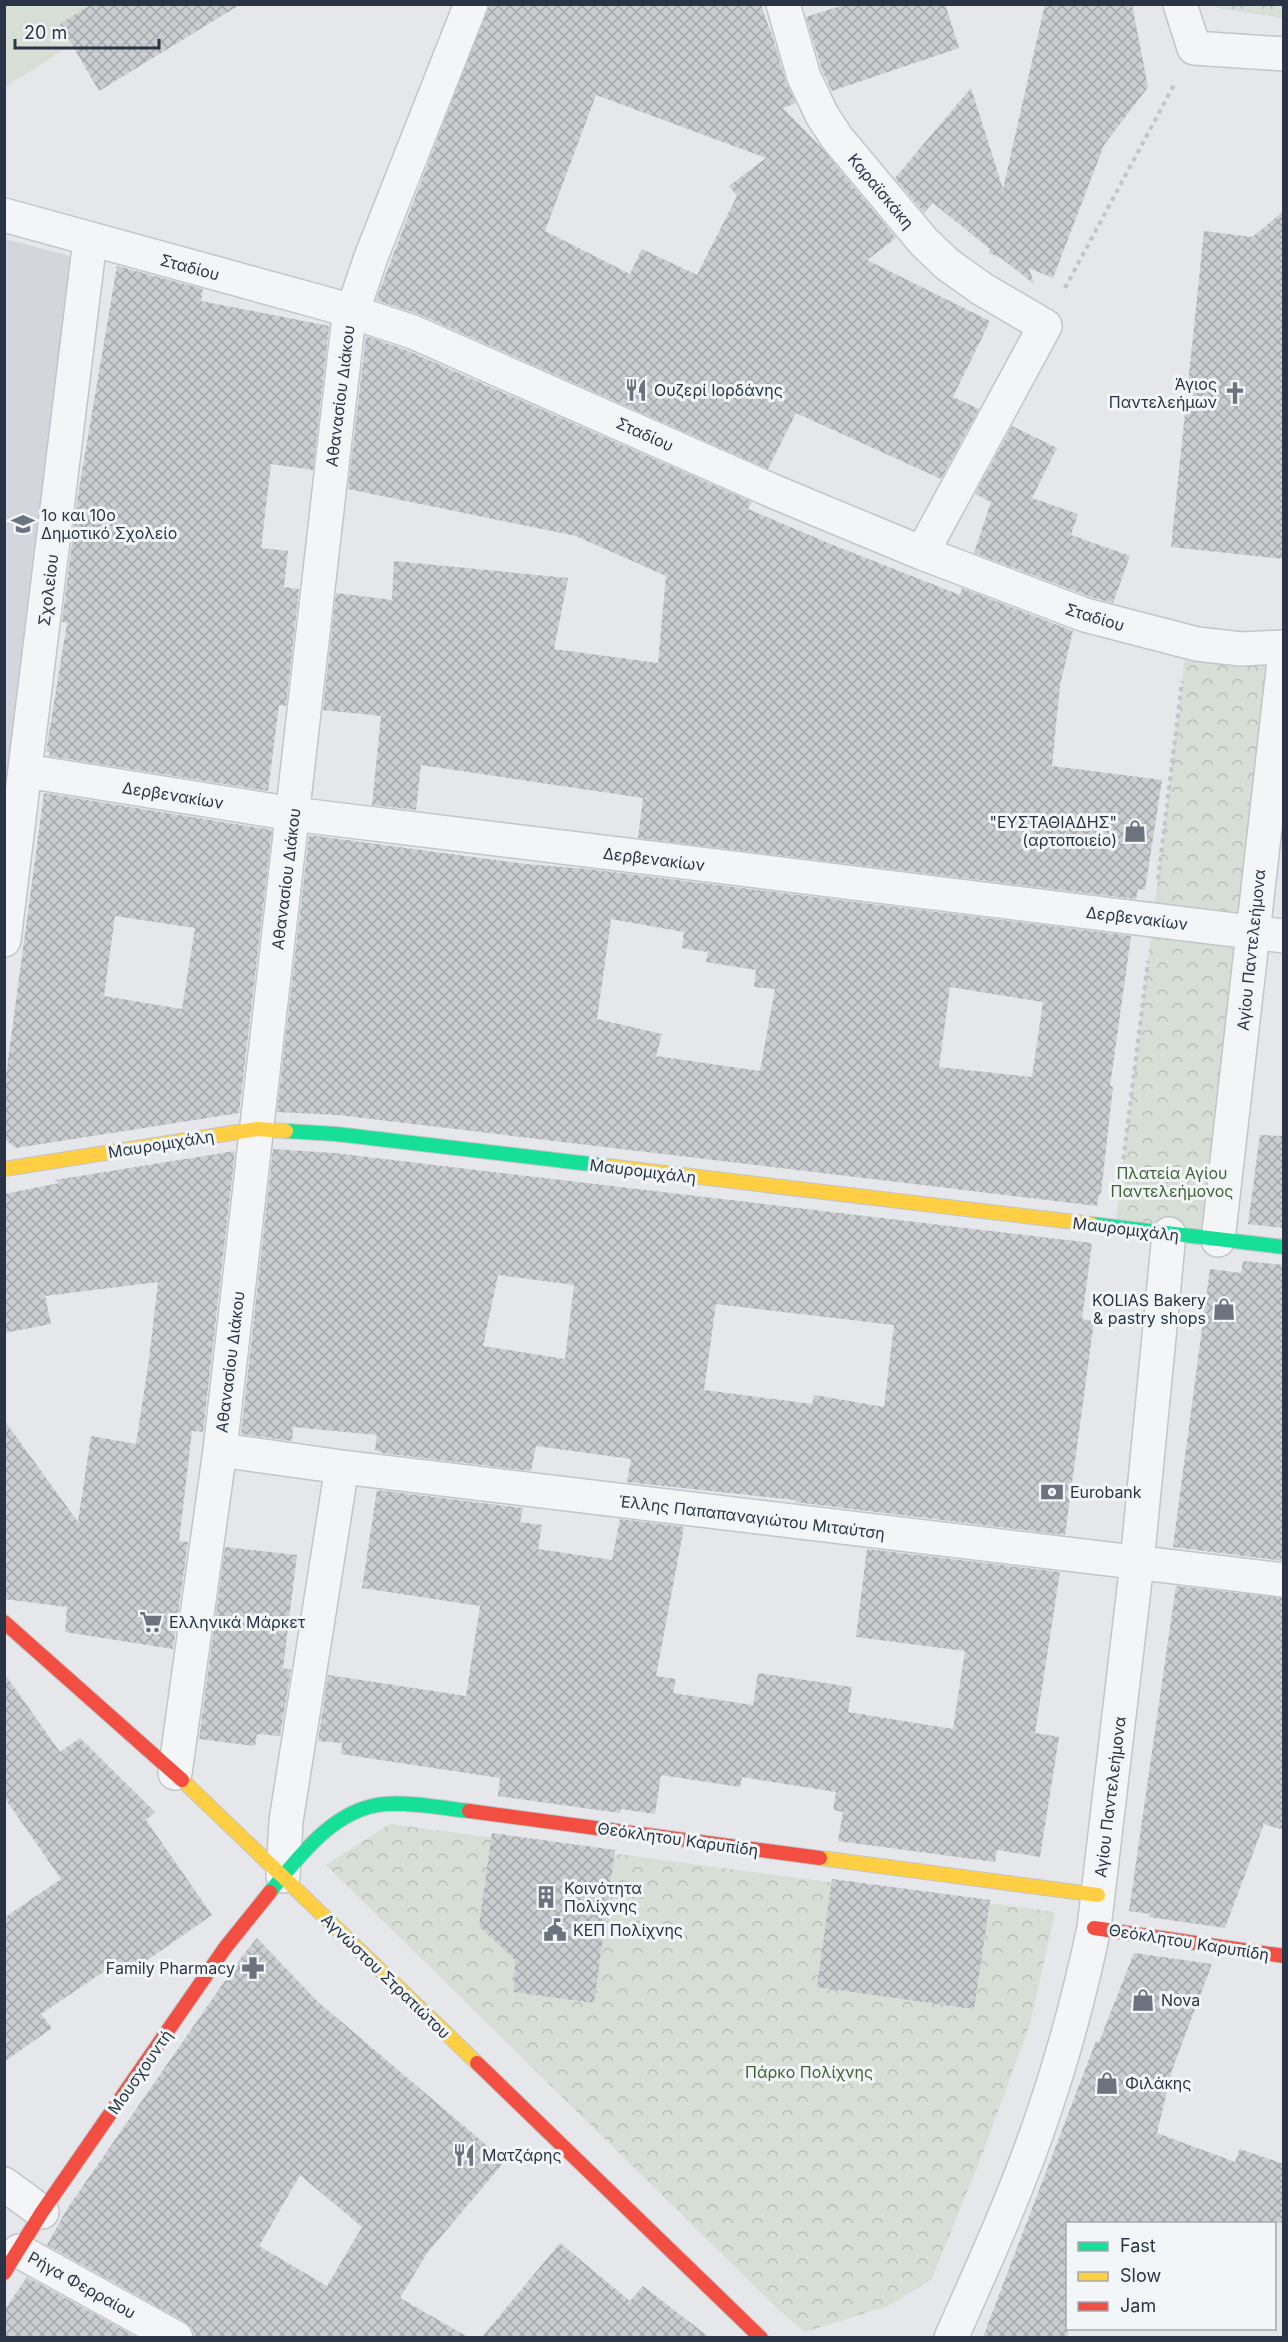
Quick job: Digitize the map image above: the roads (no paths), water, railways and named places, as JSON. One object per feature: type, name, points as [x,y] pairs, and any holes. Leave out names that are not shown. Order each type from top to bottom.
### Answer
[{"type":"street","name":"Αθανασίου Διάκου","points":[[175,1773],[220,1450],[351,311],[471,4]]},
{"type":"street","name":"Καραϊσκάκη","points":[[783,4],[804,77],[822,115],[837,138],[924,242],[947,264],[982,289],[1045,326],[922,553]]},
{"type":"street","points":[[1180,4],[1194,48],[1284,54]]},
{"type":"street","name":"Σταδίου","points":[[4,215],[351,311],[438,342],[775,492],[1037,598],[1125,627],[1213,646],[1284,647]]},
{"type":"street","name":"Σχολείου","points":[[4,940],[90,240]]},
{"type":"street","name":"Αγίου Παντελεήμονα","points":[[1218,1240],[1268,934],[1284,661]]},
{"type":"street","name":"Δερβενακίων","points":[[26,771],[293,814],[1268,934]]},
{"type":"street","name":"Μαυρομιχάλη","points":[[4,1169],[257,1129],[299,1130],[1284,1247]]},
{"type":"street","name":"Αγίου Παντελεήμονα","points":[[951,2337],[999,2229],[1045,2109],[1083,1982],[1094,1928],[1137,1563],[1169,1234]]},
{"type":"street","name":"Έλλης Παπαπαναγιώτου Μιταύτση","points":[[220,1450],[342,1467],[1284,1580]]},
{"type":"street","points":[[283,1876],[286,1821],[342,1467]]},
{"type":"street","name":"Αγνώστου Στρατιώτου","points":[[4,1622],[175,1773],[761,2337]]},
{"type":"street","name":"Θεόκλητου Καρυπίδη","points":[[283,1876],[331,1826],[349,1814],[376,1806],[403,1804],[1098,1895]]},
{"type":"street","name":"Μουσχουντή","points":[[12,2262],[42,2212],[225,1948],[283,1876]]},
{"type":"street","name":"Θεόκλητου Καρυπίδη","points":[[1094,1928],[1284,1956]]},
{"type":"street","points":[[4,2184],[42,2212]]},
{"type":"street","name":"Ρήγα Φερραίου","points":[[12,2262],[176,2337]]},
{"type":"place","name":"Ουζερί Ιορδάνης","points":[[636,390]]},
{"type":"place","name":"Άγιος Παντελεήμων","points":[[1235,393]]},
{"type":"place","name":"1ο και 10ο Δημοτικό Σχολείο","points":[[23,524]]},
{"type":"place","name":"\"ΕΥΣΤΑΘΙΑΔΗΣ\" (αρτοποιείο)","points":[[1135,831]]},
{"type":"place","name":"KOLIAS Bakery & pastry shops","points":[[1224,1309]]},
{"type":"place","name":"Eurobank","points":[[1052,1492]]},
{"type":"place","name":"Ελληνικά Μάρκετ","points":[[151,1622]]},
{"type":"place","name":"Κοινότητα Πολίχνης","points":[[546,1897]]},
{"type":"place","name":"ΚΕΠ Πολίχνης","points":[[555,1930]]},
{"type":"place","name":"Family Pharmacy","points":[[253,1968]]},
{"type":"place","name":"Nova","points":[[1143,2000]]},
{"type":"place","name":"Φιλάκης","points":[[1107,2083]]},
{"type":"place","name":"Ματζάρης","points":[[464,2155]]},
{"type":"park label","name":"Πλατεία Αγίου Παντελεήμονος","points":[[1172,1182]]},
{"type":"park label","name":"Πάρκο Πολίχνης","points":[[809,2072]]}]
